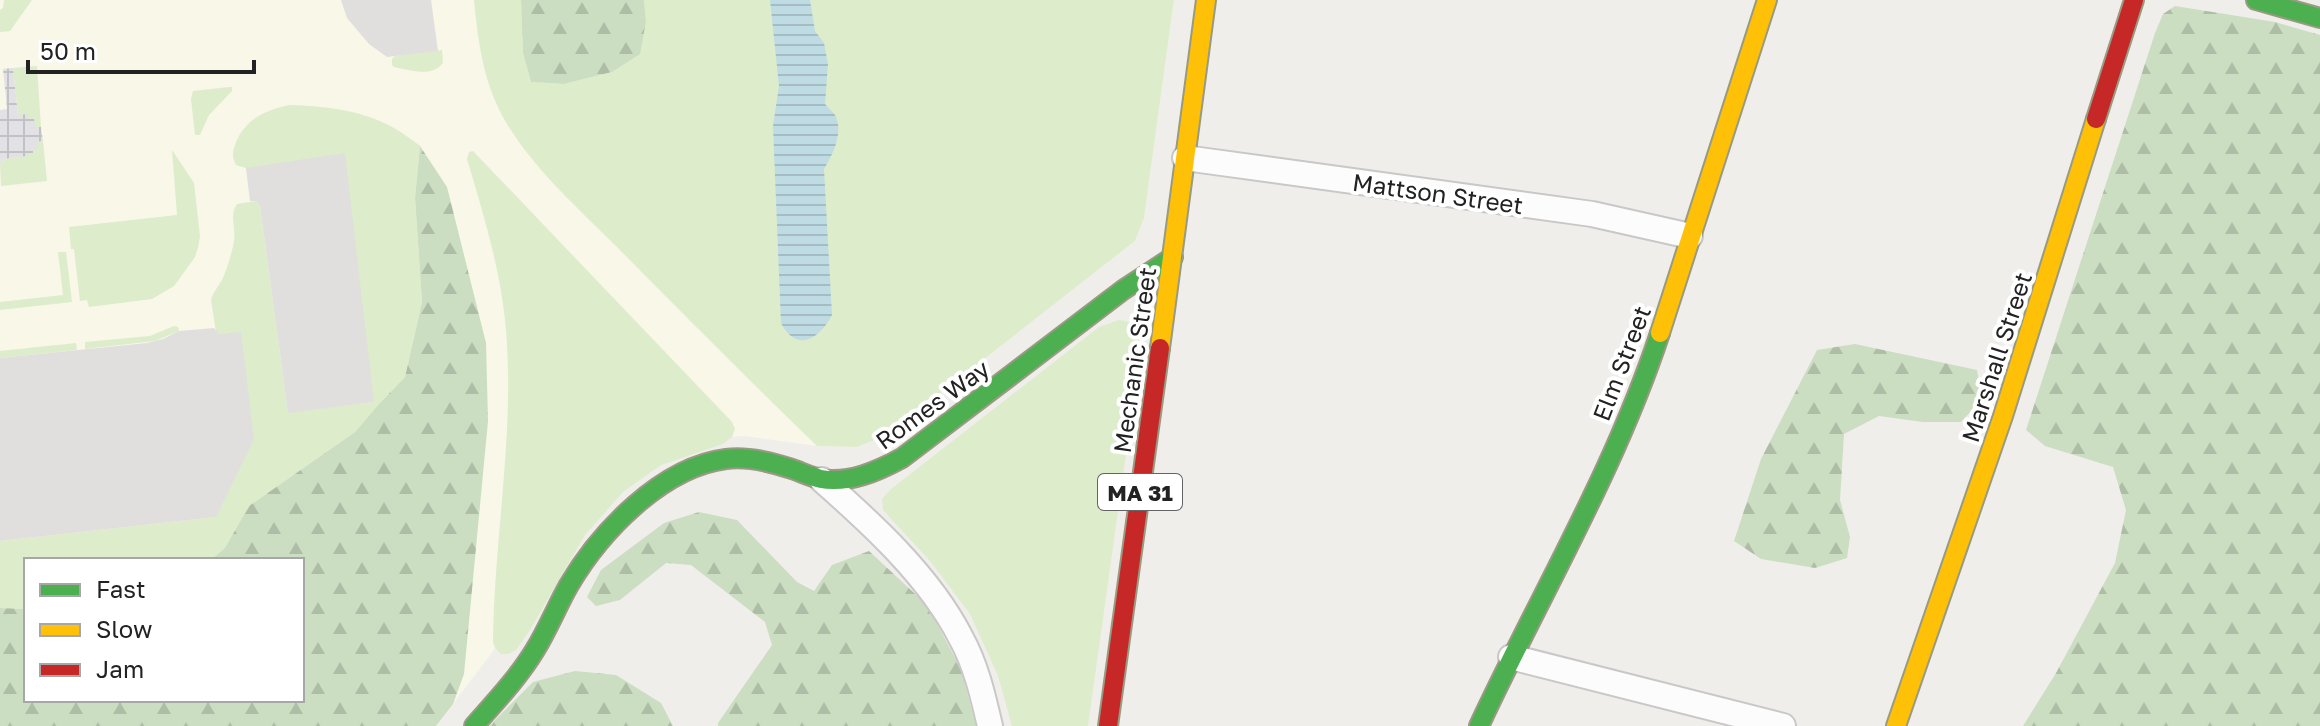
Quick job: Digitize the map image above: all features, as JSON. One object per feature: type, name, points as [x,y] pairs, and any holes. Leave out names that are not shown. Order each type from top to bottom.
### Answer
[{"type":"street","name":"Mechanic Street","points":[[1108,726],[1206,0]]},
{"type":"street","name":"Elm Street","points":[[1479,726],[1602,475],[1649,366],[1767,0]]},
{"type":"street","name":"Marshall Street","points":[[1896,726],[2003,416],[2134,0]]},
{"type":"street","points":[[2256,0],[2320,18]]},
{"type":"street","name":"Mattson Street","points":[[1185,158],[1592,214],[1690,236]]},
{"type":"street","name":"Romes Way","points":[[474,726],[533,655],[569,586],[595,547],[635,506],[661,487],[686,471],[722,459],[751,458],[822,480],[857,477],[880,470],[902,458],[1123,290],[1173,257]]},
{"type":"street","points":[[822,480],[900,554],[941,605],[961,637],[974,667],[990,726]]},
{"type":"street","points":[[1511,657],[1783,726]]},
{"type":"shaded area","points":[[0,0],[1174,0],[1144,218],[1135,241],[887,435],[857,447],[817,446],[744,436],[706,439],[643,460],[569,527],[491,654],[436,726],[0,726]]},
{"type":"shaded area","points":[[341,0],[431,0],[438,51],[387,57],[369,44],[347,18]]},
{"type":"shaded area","points":[[13,68],[18,115],[28,114],[28,119],[34,118],[35,127],[41,127],[43,141],[37,142],[38,148],[28,156],[4,159],[0,163],[0,110],[7,109],[3,69]]},
{"type":"shaded area","points":[[345,153],[374,402],[288,413],[260,206],[256,201],[250,201],[246,168]]},
{"type":"shaded area","points":[[214,328],[219,334],[241,332],[254,439],[216,517],[0,541],[0,358],[147,343],[179,331]]},
{"type":"green space","points":[[4,0],[32,0],[10,31],[0,32],[0,10]]},
{"type":"green space","points":[[474,0],[521,0],[523,53],[531,82],[564,84],[612,72],[646,21],[644,0],[1174,0],[1144,218],[1135,241],[887,435],[857,447],[817,446],[572,202],[527,153],[503,117],[486,75]]},
{"type":"green space","points":[[521,0],[644,0],[646,21],[640,54],[612,72],[564,84],[531,82],[523,53]]},
{"type":"green space","points":[[2175,6],[2275,22],[2320,35],[2320,726],[2023,726],[2056,673],[2115,563],[2126,510],[2113,467],[2045,446],[2026,430],[2155,33],[2163,14]]},
{"type":"green space","points":[[442,50],[443,63],[427,72],[392,65],[395,56]]},
{"type":"green space","points":[[37,66],[41,127],[35,128],[28,119],[18,115],[13,68]]},
{"type":"green space","points":[[232,87],[232,91],[209,115],[200,135],[195,135],[193,91]]},
{"type":"green space","points":[[289,105],[356,113],[394,128],[420,146],[415,198],[422,302],[405,377],[355,432],[249,506],[225,549],[214,558],[24,558],[24,609],[0,608],[0,541],[216,517],[241,333],[216,332],[211,300],[231,255],[233,213],[237,204],[256,201],[260,206],[288,412],[374,402],[246,168],[236,165],[233,158],[241,132],[266,112]]},
{"type":"green space","points":[[43,141],[47,181],[1,186],[0,163],[4,159],[28,156],[37,142]]},
{"type":"green space","points":[[420,146],[447,187],[486,343],[488,421],[464,674],[453,704],[436,726],[0,726],[0,608],[24,609],[24,702],[304,702],[304,558],[213,558],[225,548],[249,506],[355,432],[405,377],[422,302],[415,198]]},
{"type":"green space","points":[[172,150],[194,183],[200,236],[195,257],[174,286],[152,299],[89,307],[87,300],[80,301],[69,227],[177,215]]},
{"type":"green space","points":[[473,151],[732,422],[735,429],[732,437],[723,444],[661,465],[623,492],[585,535],[530,630],[516,650],[508,654],[501,654],[493,642],[507,418],[507,344],[498,274],[467,159],[469,152]]},
{"type":"green space","points":[[58,252],[66,252],[72,302],[0,310],[0,302],[63,295]]},
{"type":"green space","points":[[1119,320],[1135,327],[1140,354],[1088,726],[1012,726],[998,676],[970,614],[930,561],[883,510],[882,499],[1099,327]]},
{"type":"green space","points":[[174,326],[179,331],[155,341],[85,349],[85,342],[150,336]]},
{"type":"green space","points":[[76,343],[77,350],[0,358],[0,351]]},
{"type":"green space","points":[[1855,344],[1977,370],[1978,399],[1961,422],[1923,422],[1879,416],[1844,434],[1840,500],[1850,537],[1847,558],[1815,568],[1761,559],[1734,541],[1761,459],[1817,350]]},
{"type":"green space","points":[[699,512],[737,520],[797,582],[814,591],[832,565],[869,551],[927,605],[961,669],[976,726],[718,726],[772,645],[765,622],[691,565],[666,563],[620,600],[596,606],[587,597],[601,570],[664,523]]},
{"type":"green space","points":[[575,671],[616,675],[661,703],[673,726],[489,726],[533,682]]},
{"type":"water","points":[[770,0],[810,0],[815,31],[824,43],[828,64],[825,104],[835,115],[838,128],[834,150],[824,169],[832,315],[815,336],[801,340],[794,338],[781,323],[773,126],[779,86]]},
{"type":"traffic: fast","points":[[2256,0],[2320,18]]},
{"type":"traffic: fast","points":[[474,726],[528,660],[569,585],[598,544],[615,524],[656,488],[702,465],[726,459],[759,460],[832,480],[853,478],[883,467],[902,458],[1123,290],[1173,257]]},
{"type":"traffic: fast","points":[[1479,726],[1599,483],[1642,384],[1660,333]]},
{"type":"traffic: slow","points":[[1160,348],[1206,0]]},
{"type":"traffic: slow","points":[[1660,333],[1767,0]]},
{"type":"traffic: slow","points":[[1896,726],[2003,416],[2096,119]]},
{"type":"traffic: jam","points":[[2096,119],[2134,0]]},
{"type":"traffic: jam","points":[[1108,726],[1160,348]]}]
